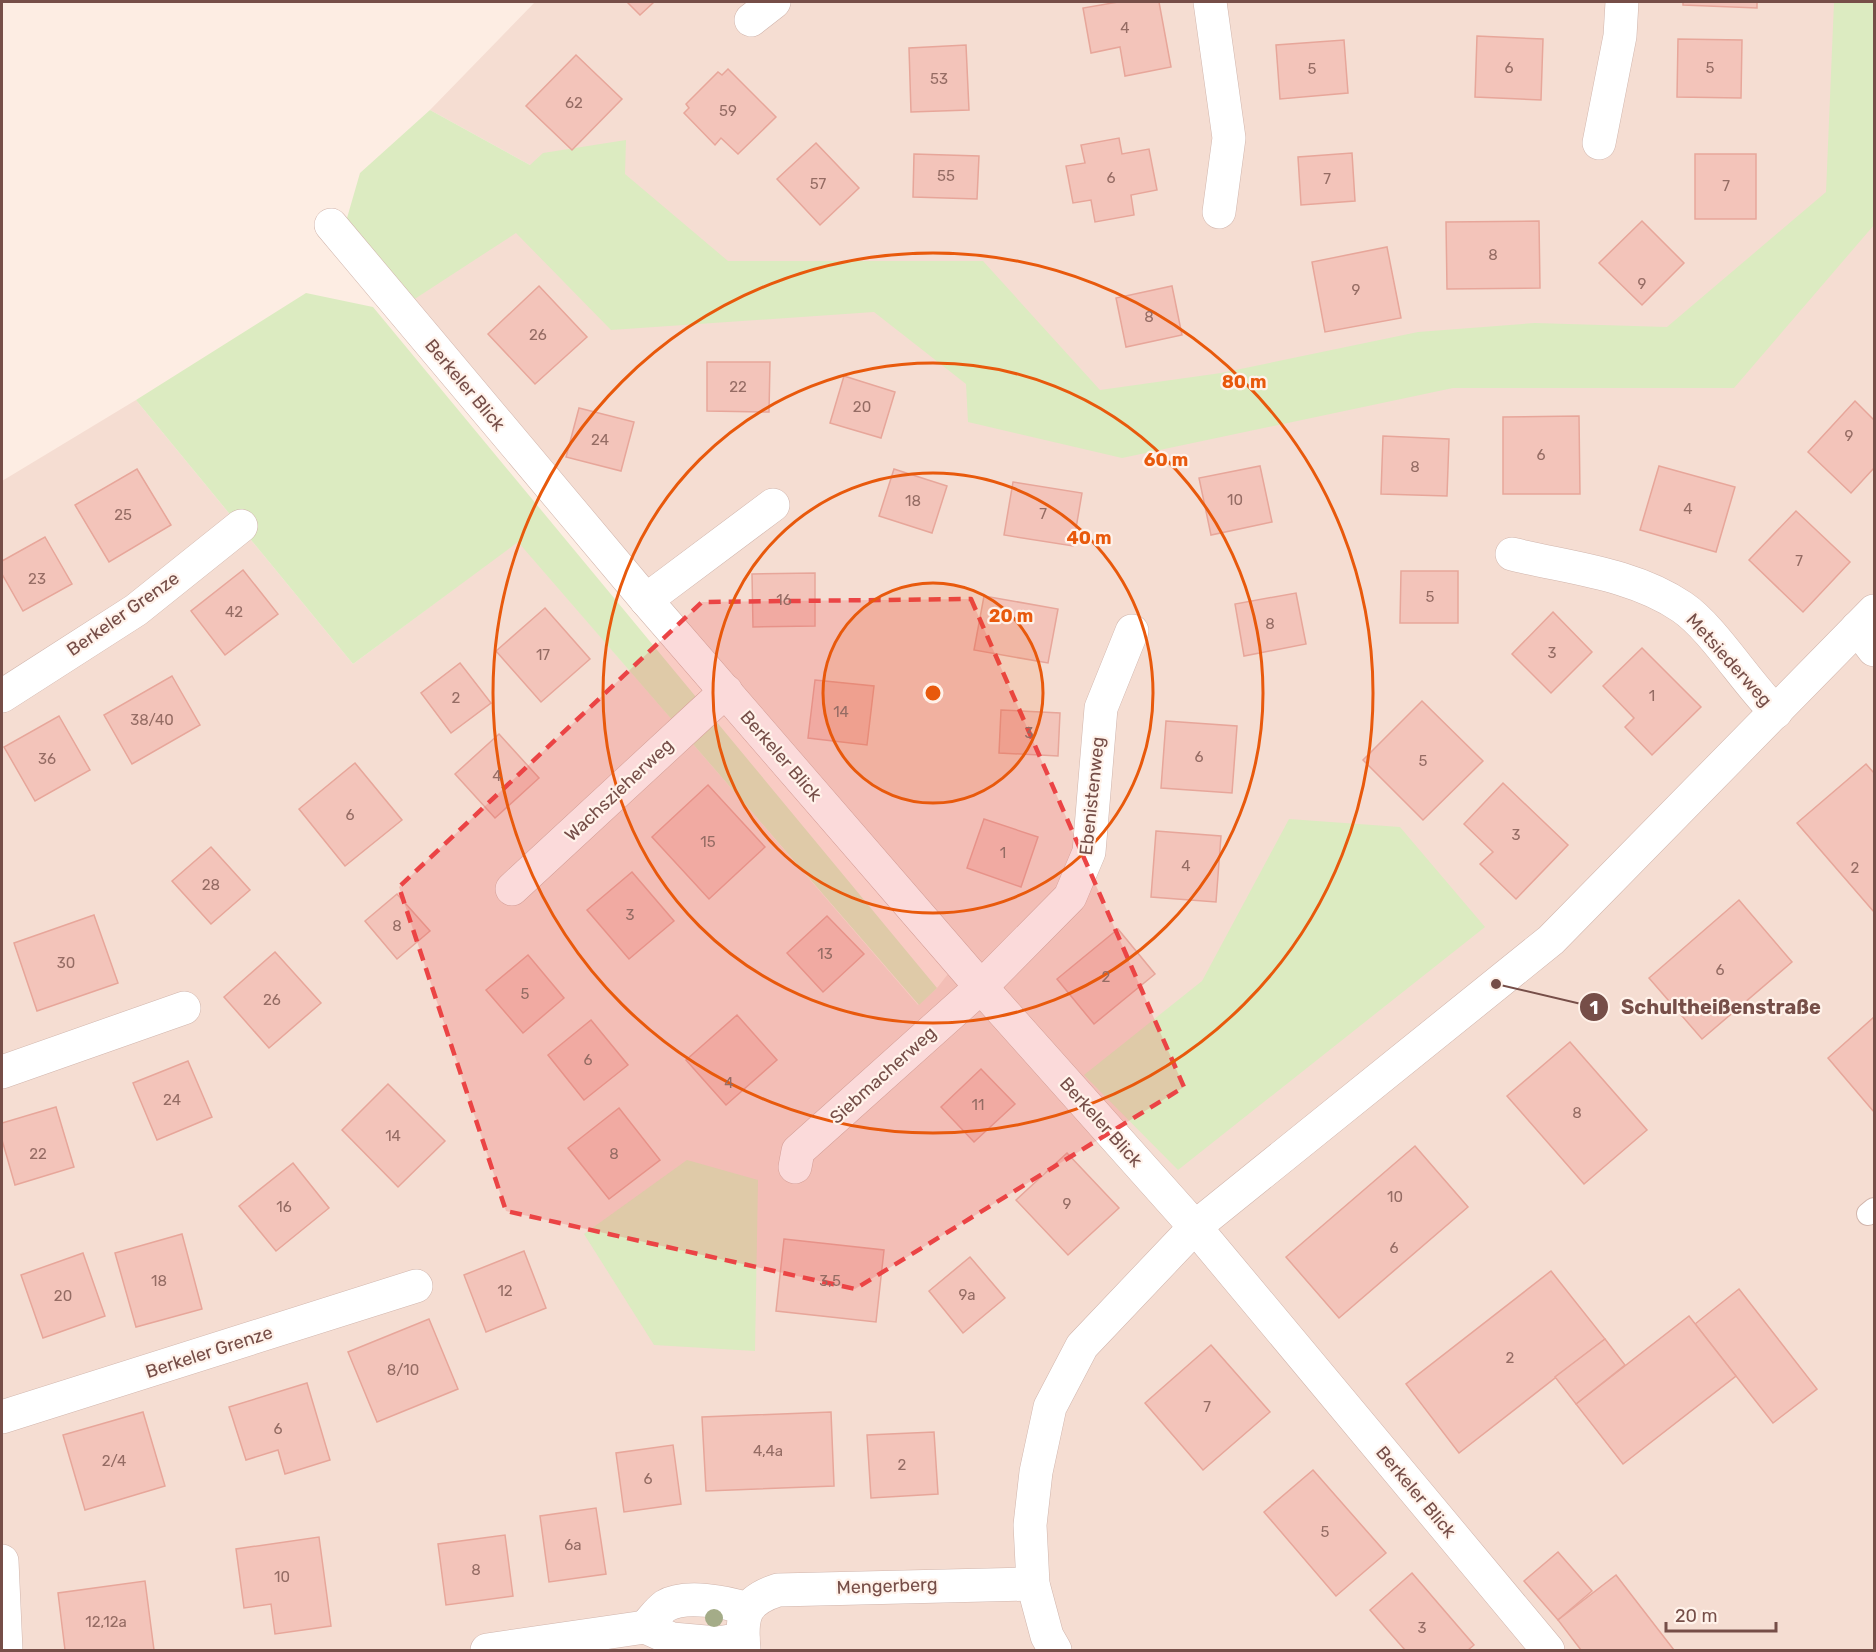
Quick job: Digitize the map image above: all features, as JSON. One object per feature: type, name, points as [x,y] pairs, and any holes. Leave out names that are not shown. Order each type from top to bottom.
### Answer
[{"type":"street","points":[[1210,2],[1229,138],[1219,212]]},
{"type":"street","points":[[1599,143],[1620,36],[1622,2]]},
{"type":"street","name":"Berkeler Blick","points":[[332,225],[646,600],[981,987],[1195,1227],[1548,1650]]},
{"type":"street","points":[[646,600],[773,505]]},
{"type":"street","name":"Berkeler Grenze","points":[[2,696],[136,610],[241,526]]},
{"type":"street","name":"Metsiederweg","points":[[1512,554],[1588,569],[1649,590],[1682,607],[1710,634],[1753,689],[1776,712]]},
{"type":"street","points":[[1055,1650],[1047,1636],[1033,1584],[1030,1525],[1036,1472],[1050,1407],[1082,1346],[1195,1227],[1551,940],[1776,712],[1869,630]]},
{"type":"street","name":"Ebenistenweg","points":[[981,987],[1070,897],[1089,852],[1101,708],[1132,631]]},
{"type":"street","name":"Wachszieherweg","points":[[512,889],[726,691]]},
{"type":"street","name":"Siebmacherweg","points":[[795,1167],[798,1151],[981,987]]},
{"type":"street","points":[[2,1072],[184,1008]]},
{"type":"street","name":"Berkeler Grenze","points":[[2,1417],[416,1286]]},
{"type":"street","points":[[2,1561],[6,1650]]},
{"type":"street","name":"Mengerberg","points":[[487,1650],[645,1627],[666,1606],[693,1601],[720,1600],[744,1631],[763,1594],[778,1590],[1033,1584]]},
{"type":"highlighted area","points":[[971,599],[1184,1087],[855,1289],[506,1211],[399,887],[702,602]]},
{"type":"shaded area","points":[[535,2],[1874,2],[1874,1650],[2,1650],[2,481],[136,400],[353,664],[518,541],[918,1005],[937,988],[962,956],[407,304],[530,165],[430,110]]},
{"type":"green space","points":[[1834,2],[1874,2],[1874,225],[1734,388],[1453,388],[1122,458],[968,422],[966,384],[874,312],[611,330],[516,233],[407,304],[347,218],[360,173],[430,110],[530,165],[543,153],[626,140],[625,174],[728,261],[983,261],[1100,390],[1221,373],[1418,332],[1535,323],[1667,327],[1826,192]]},
{"type":"green space","points":[[306,293],[373,307],[937,988],[919,1005],[518,542],[353,664],[136,400]]},
{"type":"green space","points":[[1289,819],[1400,827],[1485,927],[1178,1170],[1084,1075],[1202,981]]},
{"type":"green space","points":[[687,1160],[758,1180],[755,1351],[654,1345],[584,1234]]},
{"type":"building","points":[[627,2],[654,2],[640,15]]},
{"type":"building","points":[[1118,2],[1159,2],[1171,67],[1125,76],[1120,47],[1091,53],[1083,8]]},
{"type":"building","points":[[1683,2],[1757,2],[1757,8],[1683,5]]},
{"type":"building","points":[[1477,36],[1543,39],[1541,100],[1475,97]]},
{"type":"building","points":[[1678,39],[1742,40],[1741,98],[1677,97]]},
{"type":"building","points":[[1344,40],[1348,93],[1280,99],[1276,45]]},
{"type":"building","points":[[966,45],[969,110],[911,112],[909,48]]},
{"type":"building","points":[[576,55],[622,99],[572,150],[526,106]]},
{"type":"building","points":[[728,69],[776,117],[738,154],[721,138],[715,145],[684,113],[689,108],[686,104],[718,72],[722,75]]},
{"type":"building","points":[[1119,138],[1122,154],[1149,149],[1157,190],[1131,195],[1134,215],[1095,222],[1091,200],[1073,203],[1066,166],[1085,163],[1081,145]]},
{"type":"building","points":[[816,143],[859,188],[820,225],[777,179]]},
{"type":"building","points":[[1352,153],[1355,201],[1301,205],[1298,157]]},
{"type":"building","points":[[914,154],[979,156],[977,199],[913,197]]},
{"type":"building","points":[[1695,154],[1756,154],[1756,219],[1695,219]]},
{"type":"building","points":[[1539,221],[1540,288],[1447,289],[1446,222]]},
{"type":"building","points":[[1642,221],[1684,263],[1642,305],[1599,263]]},
{"type":"building","points":[[1387,247],[1401,318],[1325,332],[1312,262]]},
{"type":"building","points":[[539,286],[587,337],[535,384],[488,334]]},
{"type":"building","points":[[1172,286],[1182,335],[1126,347],[1116,298]]},
{"type":"building","points":[[707,362],[770,362],[769,412],[707,411]]},
{"type":"building","points":[[844,376],[895,392],[881,438],[830,423]]},
{"type":"building","points":[[1855,401],[1874,420],[1874,468],[1851,493],[1808,452]]},
{"type":"building","points":[[579,408],[634,422],[621,471],[566,457]]},
{"type":"building","points":[[1579,416],[1580,494],[1503,494],[1503,417]]},
{"type":"building","points":[[1383,436],[1449,439],[1447,496],[1381,494]]},
{"type":"building","points":[[1260,466],[1272,522],[1211,535],[1199,478]]},
{"type":"building","points":[[1659,466],[1735,487],[1716,552],[1640,530]]},
{"type":"building","points":[[137,469],[171,525],[109,562],[75,505]]},
{"type":"building","points":[[894,469],[947,486],[932,533],[879,516]]},
{"type":"building","points":[[1013,482],[1082,493],[1073,546],[1004,535]]},
{"type":"building","points":[[1796,511],[1850,562],[1803,612],[1749,560]]},
{"type":"building","points":[[45,537],[72,584],[23,611],[2,574],[2,561]]},
{"type":"building","points":[[243,570],[278,614],[225,655],[191,611]]},
{"type":"building","points":[[1401,571],[1458,571],[1458,623],[1400,623]]},
{"type":"building","points":[[815,573],[815,626],[753,627],[752,574]]},
{"type":"building","points":[[1296,593],[1306,644],[1244,656],[1235,604]]},
{"type":"building","points":[[984,596],[1058,609],[1048,663],[974,650]]},
{"type":"building","points":[[545,608],[590,659],[541,702],[496,651]]},
{"type":"building","points":[[1553,612],[1592,652],[1551,693],[1512,654]]},
{"type":"building","points":[[1642,648],[1701,707],[1652,755],[1625,727],[1634,718],[1603,686]]},
{"type":"building","points":[[460,663],[491,703],[451,733],[421,693]]},
{"type":"building","points":[[172,676],[200,725],[132,764],[104,715]]},
{"type":"building","points":[[815,680],[874,686],[867,745],[808,738]]},
{"type":"building","points":[[1422,701],[1483,761],[1423,820],[1363,760]]},
{"type":"building","points":[[1001,710],[1060,713],[1058,756],[999,753]]},
{"type":"building","points":[[59,716],[90,770],[35,801],[4,747]]},
{"type":"building","points":[[1166,721],[1237,726],[1232,793],[1161,788]]},
{"type":"building","points":[[499,734],[539,778],[495,818],[455,774]]},
{"type":"building","points":[[355,763],[402,820],[345,866],[299,809]]},
{"type":"building","points":[[1866,764],[1874,773],[1874,912],[1797,823]]},
{"type":"building","points":[[1503,783],[1568,845],[1516,899],[1480,864],[1493,852],[1464,824]]},
{"type":"building","points":[[708,785],[765,847],[709,899],[652,837]]},
{"type":"building","points":[[984,819],[1038,837],[1021,887],[967,868]]},
{"type":"building","points":[[1156,831],[1221,836],[1216,902],[1151,897]]},
{"type":"building","points":[[211,847],[250,890],[211,924],[172,881]]},
{"type":"building","points":[[632,872],[674,921],[629,959],[587,910]]},
{"type":"building","points":[[397,894],[430,931],[397,959],[365,921]]},
{"type":"building","points":[[1739,900],[1792,962],[1702,1039],[1649,978]]},
{"type":"building","points":[[94,915],[118,983],[37,1011],[14,943]]},
{"type":"building","points":[[827,916],[864,954],[823,992],[787,953]]},
{"type":"building","points":[[1118,929],[1155,974],[1094,1024],[1057,979]]},
{"type":"building","points":[[275,952],[321,1003],[269,1048],[224,997]]},
{"type":"building","points":[[528,955],[564,998],[523,1033],[486,990]]},
{"type":"building","points":[[737,1015],[777,1060],[726,1105],[686,1060]]},
{"type":"building","points":[[1874,1017],[1874,1112],[1828,1058]]},
{"type":"building","points":[[591,1020],[628,1065],[584,1100],[548,1055]]},
{"type":"building","points":[[1570,1042],[1647,1130],[1584,1184],[1507,1096]]},
{"type":"building","points":[[188,1061],[212,1117],[157,1140],[133,1083]]},
{"type":"building","points":[[981,1069],[1015,1104],[974,1142],[941,1107]]},
{"type":"building","points":[[388,1084],[445,1141],[398,1187],[342,1130]]},
{"type":"building","points":[[56,1107],[74,1167],[15,1185],[2,1140],[2,1123]]},
{"type":"building","points":[[619,1108],[660,1160],[609,1199],[568,1148]]},
{"type":"building","points":[[1415,1146],[1468,1207],[1339,1318],[1286,1257]]},
{"type":"building","points":[[1067,1153],[1119,1208],[1068,1255],[1016,1200]]},
{"type":"building","points":[[293,1163],[329,1208],[276,1251],[239,1206]]},
{"type":"building","points":[[182,1234],[202,1309],[136,1327],[115,1253]]},
{"type":"building","points":[[784,1239],[884,1250],[876,1322],[776,1311]]},
{"type":"building","points":[[524,1251],[546,1308],[486,1332],[464,1275]]},
{"type":"building","points":[[83,1253],[105,1316],[43,1338],[21,1275]]},
{"type":"building","points":[[970,1257],[1005,1298],[963,1333],[929,1291]]},
{"type":"building","points":[[1551,1271],[1605,1339],[1459,1453],[1406,1384]]},
{"type":"building","points":[[1739,1289],[1817,1389],[1773,1423],[1695,1324]]},
{"type":"building","points":[[1689,1316],[1736,1376],[1623,1464],[1576,1404]]},
{"type":"building","points":[[429,1319],[458,1389],[377,1422],[348,1352]]},
{"type":"building","points":[[1605,1339],[1625,1365],[1576,1404],[1555,1377]]},
{"type":"building","points":[[1211,1345],[1270,1412],[1203,1470],[1145,1403]]},
{"type":"building","points":[[307,1383],[330,1460],[285,1474],[278,1450],[246,1460],[229,1407]]},
{"type":"building","points":[[143,1412],[165,1486],[85,1510],[63,1435]]},
{"type":"building","points":[[831,1412],[834,1486],[706,1491],[702,1417]]},
{"type":"building","points":[[934,1432],[938,1494],[871,1498],[867,1435]]},
{"type":"building","points":[[673,1445],[681,1504],[624,1512],[616,1453]]},
{"type":"building","points":[[1313,1470],[1386,1553],[1336,1596],[1264,1512]]},
{"type":"building","points":[[596,1508],[606,1574],[549,1582],[540,1516]]},
{"type":"building","points":[[505,1535],[513,1596],[446,1605],[438,1544]]},
{"type":"building","points":[[319,1537],[331,1626],[275,1634],[271,1604],[244,1608],[236,1549]]},
{"type":"building","points":[[1558,1552],[1592,1591],[1558,1620],[1524,1581]]},
{"type":"building","points":[[1412,1573],[1474,1645],[1468,1650],[1405,1650],[1370,1610]]},
{"type":"building","points":[[1616,1575],[1674,1650],[1581,1650],[1558,1620]]},
{"type":"building","points":[[145,1581],[154,1650],[65,1650],[58,1593]]},
{"type":"place","name":"Schultheißenstraße","points":[[1496,984]]}]
